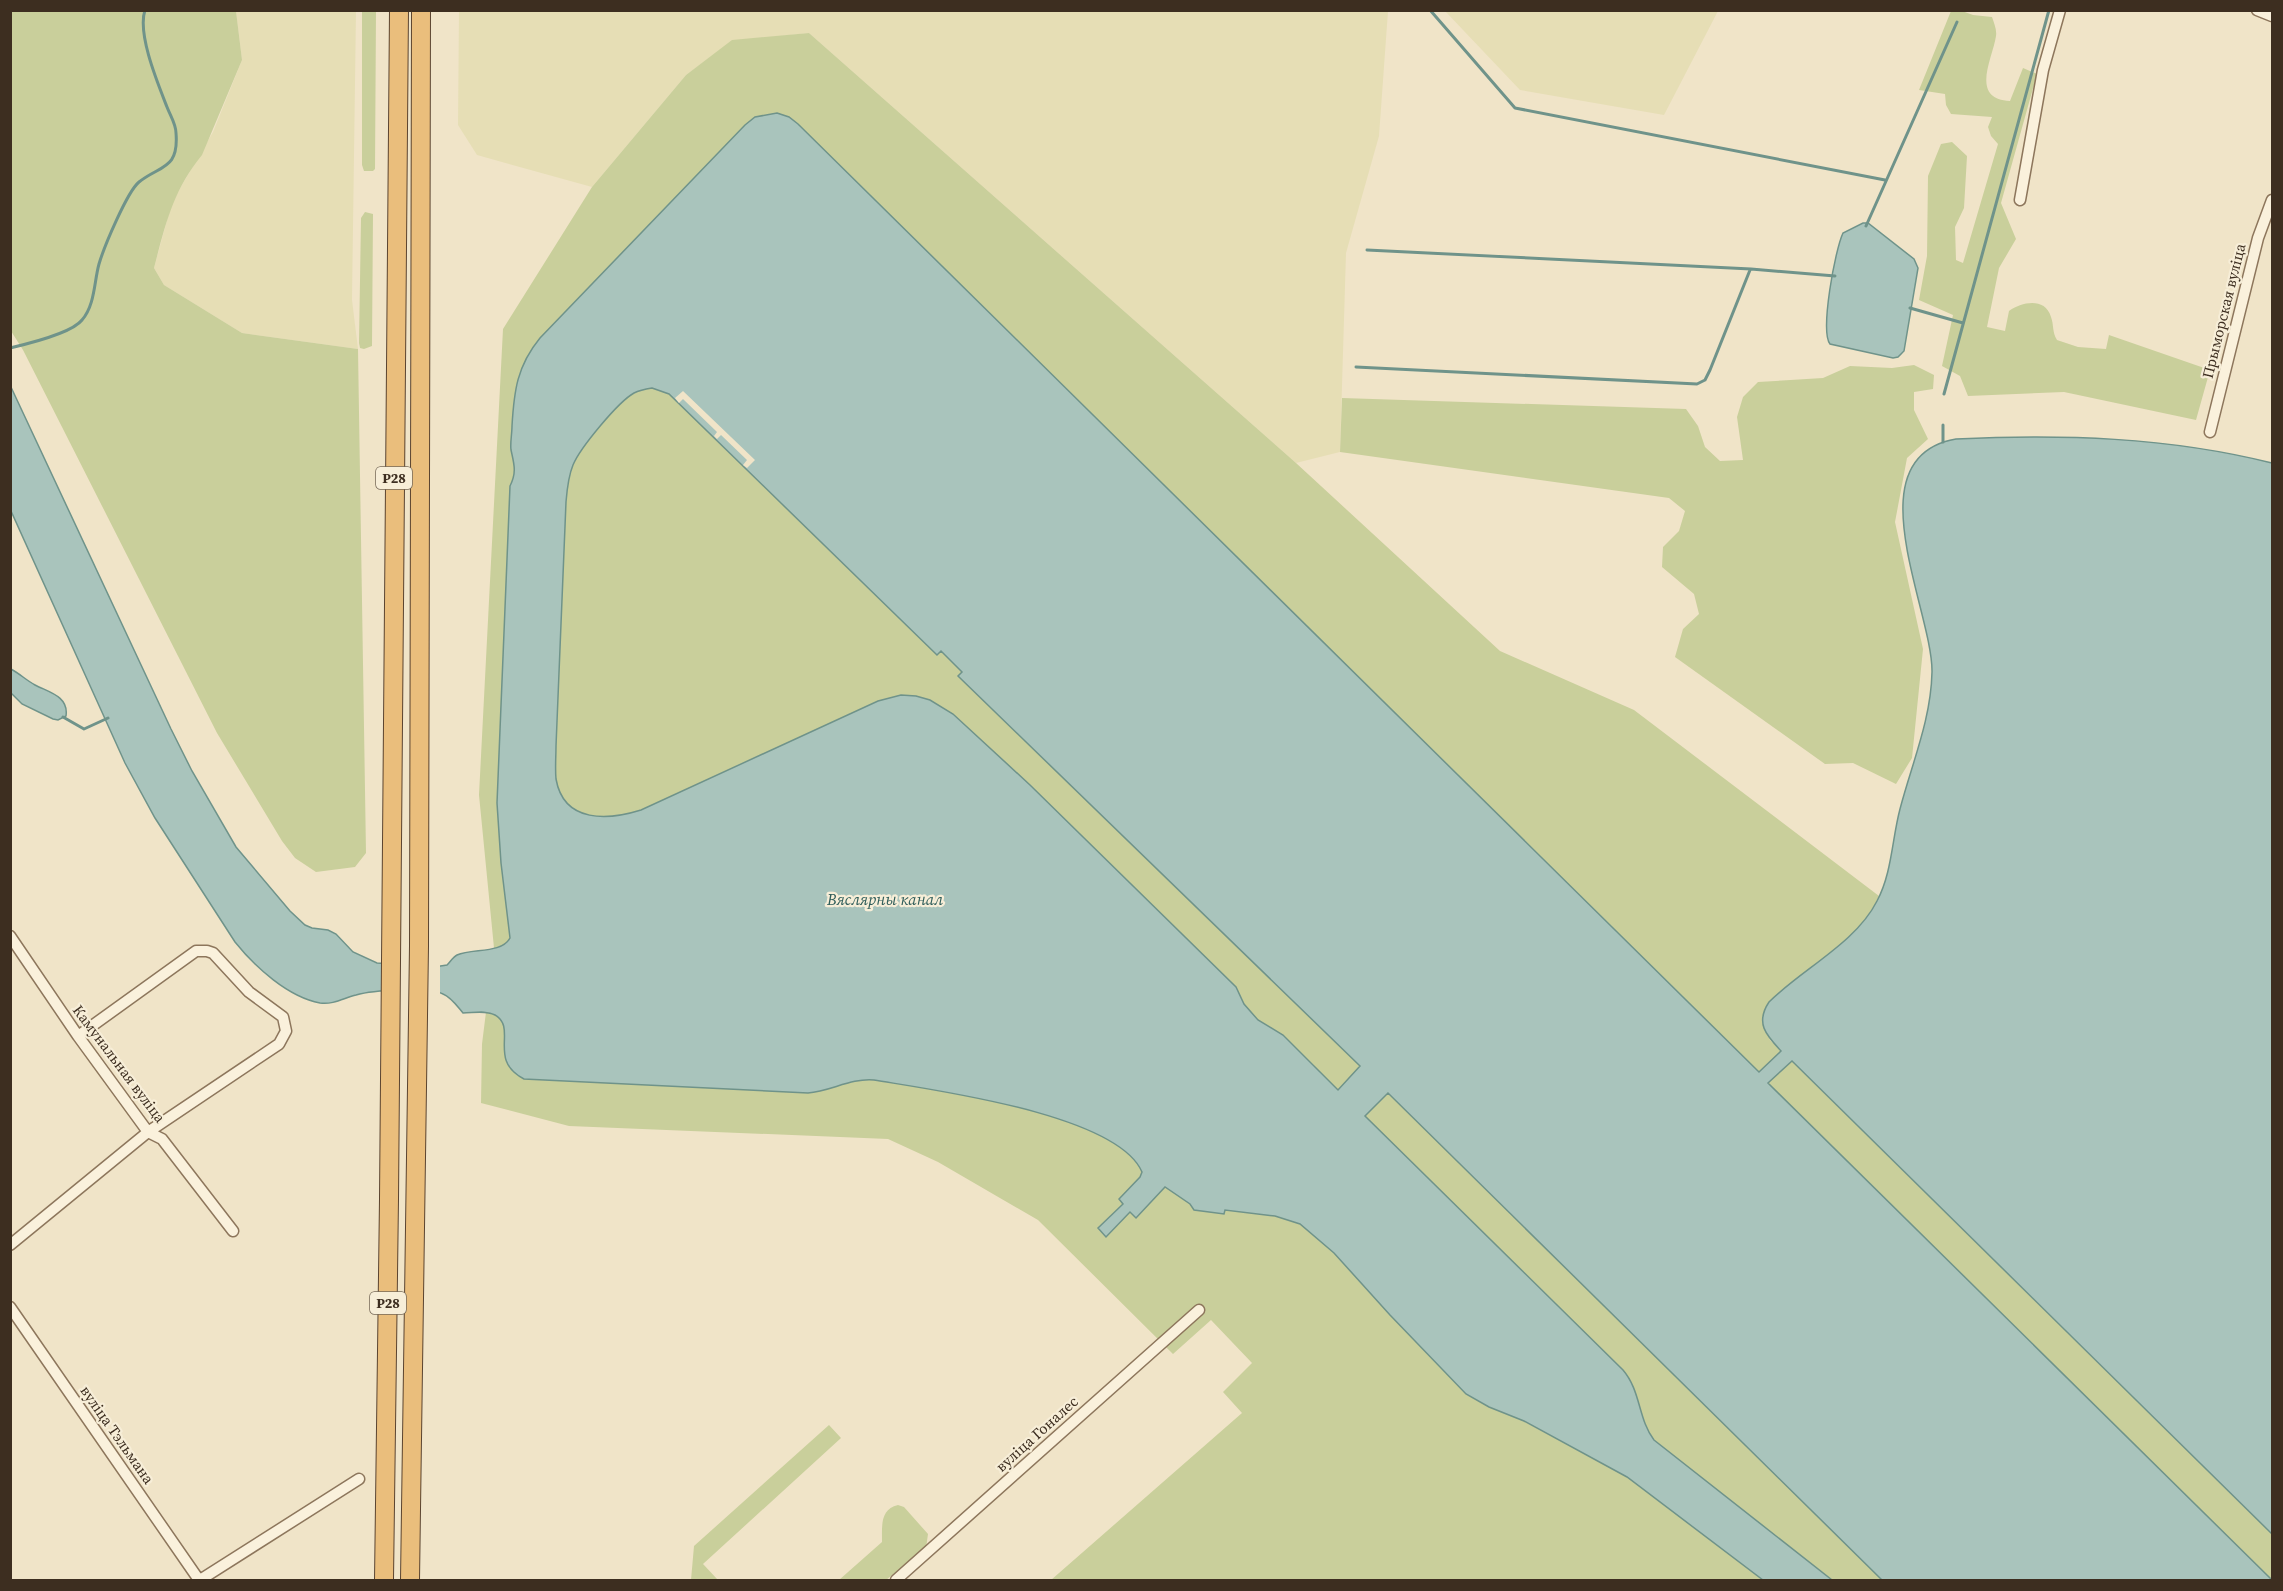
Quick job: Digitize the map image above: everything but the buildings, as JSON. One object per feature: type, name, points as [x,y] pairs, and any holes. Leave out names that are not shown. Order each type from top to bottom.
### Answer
[{"type":"highway","name":"Р28","points":[[384,1581],[399,10]]},
{"type":"highway","name":"Р28","points":[[411,1577],[419,946],[420,10]]},
{"type":"street","points":[[2020,200],[2043,70],[2060,10]]},
{"type":"street","points":[[2257,10],[2272,16]]},
{"type":"street","name":"Прыморская вуліца","points":[[2210,432],[2258,238],[2272,200]]},
{"type":"street","name":"Камунальная вуліца","points":[[10,936],[78,1036],[148,1132],[162,1139],[233,1231]]},
{"type":"street","points":[[10,1245],[148,1132],[279,1044],[286,1031],[284,1017],[249,992],[213,953],[202,950],[196,951],[78,1036]]},
{"type":"street","name":"вуліца Тэльмана","points":[[10,1307],[199,1581]]},
{"type":"street","name":"вуліца Гоналес","points":[[896,1581],[1199,1310]]},
{"type":"street","points":[[199,1581],[359,1479]]},
{"type":"shaded area","points":[[236,11],[356,11],[352,300],[358,349],[242,333],[164,285],[154,268],[172,202],[213,132],[242,60]]},
{"type":"shaded area","points":[[459,11],[1388,11],[1379,136],[1346,253],[1340,452],[1296,463],[809,33],[732,41],[686,75],[592,187],[477,155],[458,125]]},
{"type":"shaded area","points":[[1445,11],[1718,11],[1664,115],[1520,90]]},
{"type":"green space","points":[[10,11],[236,11],[242,60],[202,155],[192,168],[171,209],[154,268],[164,285],[242,333],[358,349],[366,853],[355,867],[316,872],[295,858],[282,841],[217,733],[23,350],[11,331]]},
{"type":"green space","points":[[362,11],[376,11],[375,169],[373,171],[364,171],[362,165]]},
{"type":"green space","points":[[1951,11],[1992,17],[1996,34],[1988,66],[1987,85],[1990,93],[1998,99],[2010,101],[2023,68],[2037,74],[2001,203],[2016,239],[1999,268],[1987,327],[2005,331],[2009,311],[2020,305],[2039,304],[2048,311],[2057,340],[2078,347],[2106,349],[2109,335],[2210,370],[2196,420],[2064,392],[1968,396],[1960,376],[1942,366],[1953,315],[1919,300],[1927,256],[1928,176],[1941,144],[1952,142],[1967,156],[1964,208],[1955,227],[1956,260],[1963,263],[1998,144],[1991,136],[1988,127],[1992,117],[1951,114],[1946,105],[1945,94],[1919,90]]},
{"type":"green space","name":"Вяслярны канал","points":[[809,33],[1296,463],[1500,651],[1634,710],[1879,896],[1859,927],[1845,941],[1769,1002],[1764,1021],[1770,1040],[2272,1534],[2272,1580],[1051,1580],[1242,1413],[1223,1392],[1252,1363],[1211,1320],[1173,1354],[1038,1220],[938,1162],[888,1139],[569,1126],[481,1103],[482,1044],[494,948],[479,795],[503,329],[592,187],[686,75],[732,40]]},
{"type":"green space","points":[[365,212],[373,214],[372,346],[364,349],[360,348],[359,343],[361,218]]},
{"type":"green space","points":[[1914,365],[1934,375],[1933,389],[1914,392],[1914,410],[1928,439],[1907,458],[1895,522],[1923,649],[1912,758],[1896,784],[1853,763],[1825,764],[1675,657],[1683,629],[1699,614],[1694,594],[1662,567],[1663,547],[1679,531],[1685,511],[1669,498],[1340,452],[1342,398],[1686,409],[1698,426],[1705,447],[1720,461],[1743,460],[1737,417],[1743,397],[1758,382],[1823,378],[1850,366],[1892,368]]},
{"type":"green space","points":[[829,1425],[841,1438],[703,1564],[718,1580],[691,1580],[694,1546]]},
{"type":"green space","points":[[898,1505],[904,1507],[928,1534],[926,1548],[886,1580],[839,1580],[882,1542],[882,1524],[885,1514]]},
{"type":"water","name":"Вяслярны канал","points":[[777,113],[789,117],[798,124],[1759,1072],[1781,1051],[1764,1028],[1763,1016],[1769,1002],[1856,930],[1877,901],[1886,879],[1897,820],[1925,724],[1931,690],[1929,645],[1905,539],[1903,505],[1909,474],[1925,452],[1956,439],[2035,437],[2115,439],[2194,448],[2272,463],[2272,1534],[1792,1061],[1768,1083],[2272,1580],[1882,1580],[1388,1093],[1365,1116],[1623,1370],[1633,1387],[1645,1423],[1654,1440],[1832,1580],[1763,1580],[1627,1477],[1524,1421],[1489,1407],[1466,1394],[1334,1253],[1300,1224],[1275,1216],[1225,1210],[1224,1214],[1194,1210],[1190,1204],[1165,1187],[1136,1218],[1130,1212],[1106,1237],[1098,1228],[1123,1204],[1119,1199],[1142,1172],[1126,1152],[1098,1135],[1062,1120],[978,1098],[874,1080],[857,1081],[808,1093],[524,1079],[507,1063],[504,1028],[501,1021],[491,1013],[463,1013],[446,995],[425,990],[375,992],[320,1003],[308,1000],[284,988],[252,961],[235,942],[155,818],[125,763],[11,511],[10,385],[192,771],[236,847],[290,911],[305,925],[336,934],[353,952],[377,963],[434,967],[447,965],[456,956],[464,953],[493,949],[506,943],[510,938],[497,803],[510,486],[514,472],[511,441],[518,379],[526,359],[540,338],[755,117]],"holes":[[[652,388],[669,394],[937,655],[941,651],[962,672],[958,676],[1360,1066],[1338,1090],[1283,1035],[1258,1020],[1244,1004],[1236,987],[1030,785],[953,714],[930,700],[901,695],[878,701],[641,810],[615,816],[589,815],[568,804],[561,794],[556,779],[556,767],[566,502],[570,474],[577,457],[591,437],[627,398],[636,392]]]},
{"type":"water","points":[[1863,223],[1868,223],[1914,259],[1918,268],[1904,351],[1898,357],[1893,358],[1830,344],[1827,336],[1830,290],[1840,242],[1843,233]]},
{"type":"water","points":[[11,669],[61,699],[66,709],[66,716],[58,720],[53,719],[22,704],[11,693]]},
{"type":"pier","points":[[683,391],[755,460],[747,468],[743,465],[747,460],[721,435],[717,439],[714,436],[717,432],[683,399],[679,403],[675,398]]},
{"type":"pier","points":[[382,960],[440,963],[440,996],[384,994]]},
{"type":"waterway","points":[[10,348],[59,334],[82,320],[92,300],[102,256],[128,197],[139,182],[167,165],[174,154],[176,130],[146,45],[143,20],[145,10]]},
{"type":"waterway","points":[[1430,10],[1515,108],[1885,180]]},
{"type":"waterway","points":[[1944,394],[2049,10]]},
{"type":"waterway","points":[[1866,226],[1957,22]]},
{"type":"waterway","points":[[1367,250],[1751,269],[1835,276]]},
{"type":"waterway","points":[[1356,367],[1697,384],[1705,380],[1710,370],[1750,270]]},
{"type":"waterway","points":[[1910,308],[1963,323]]},
{"type":"waterway","points":[[1943,425],[1943,442]]},
{"type":"waterway","points":[[63,717],[84,729],[108,718]]}]
